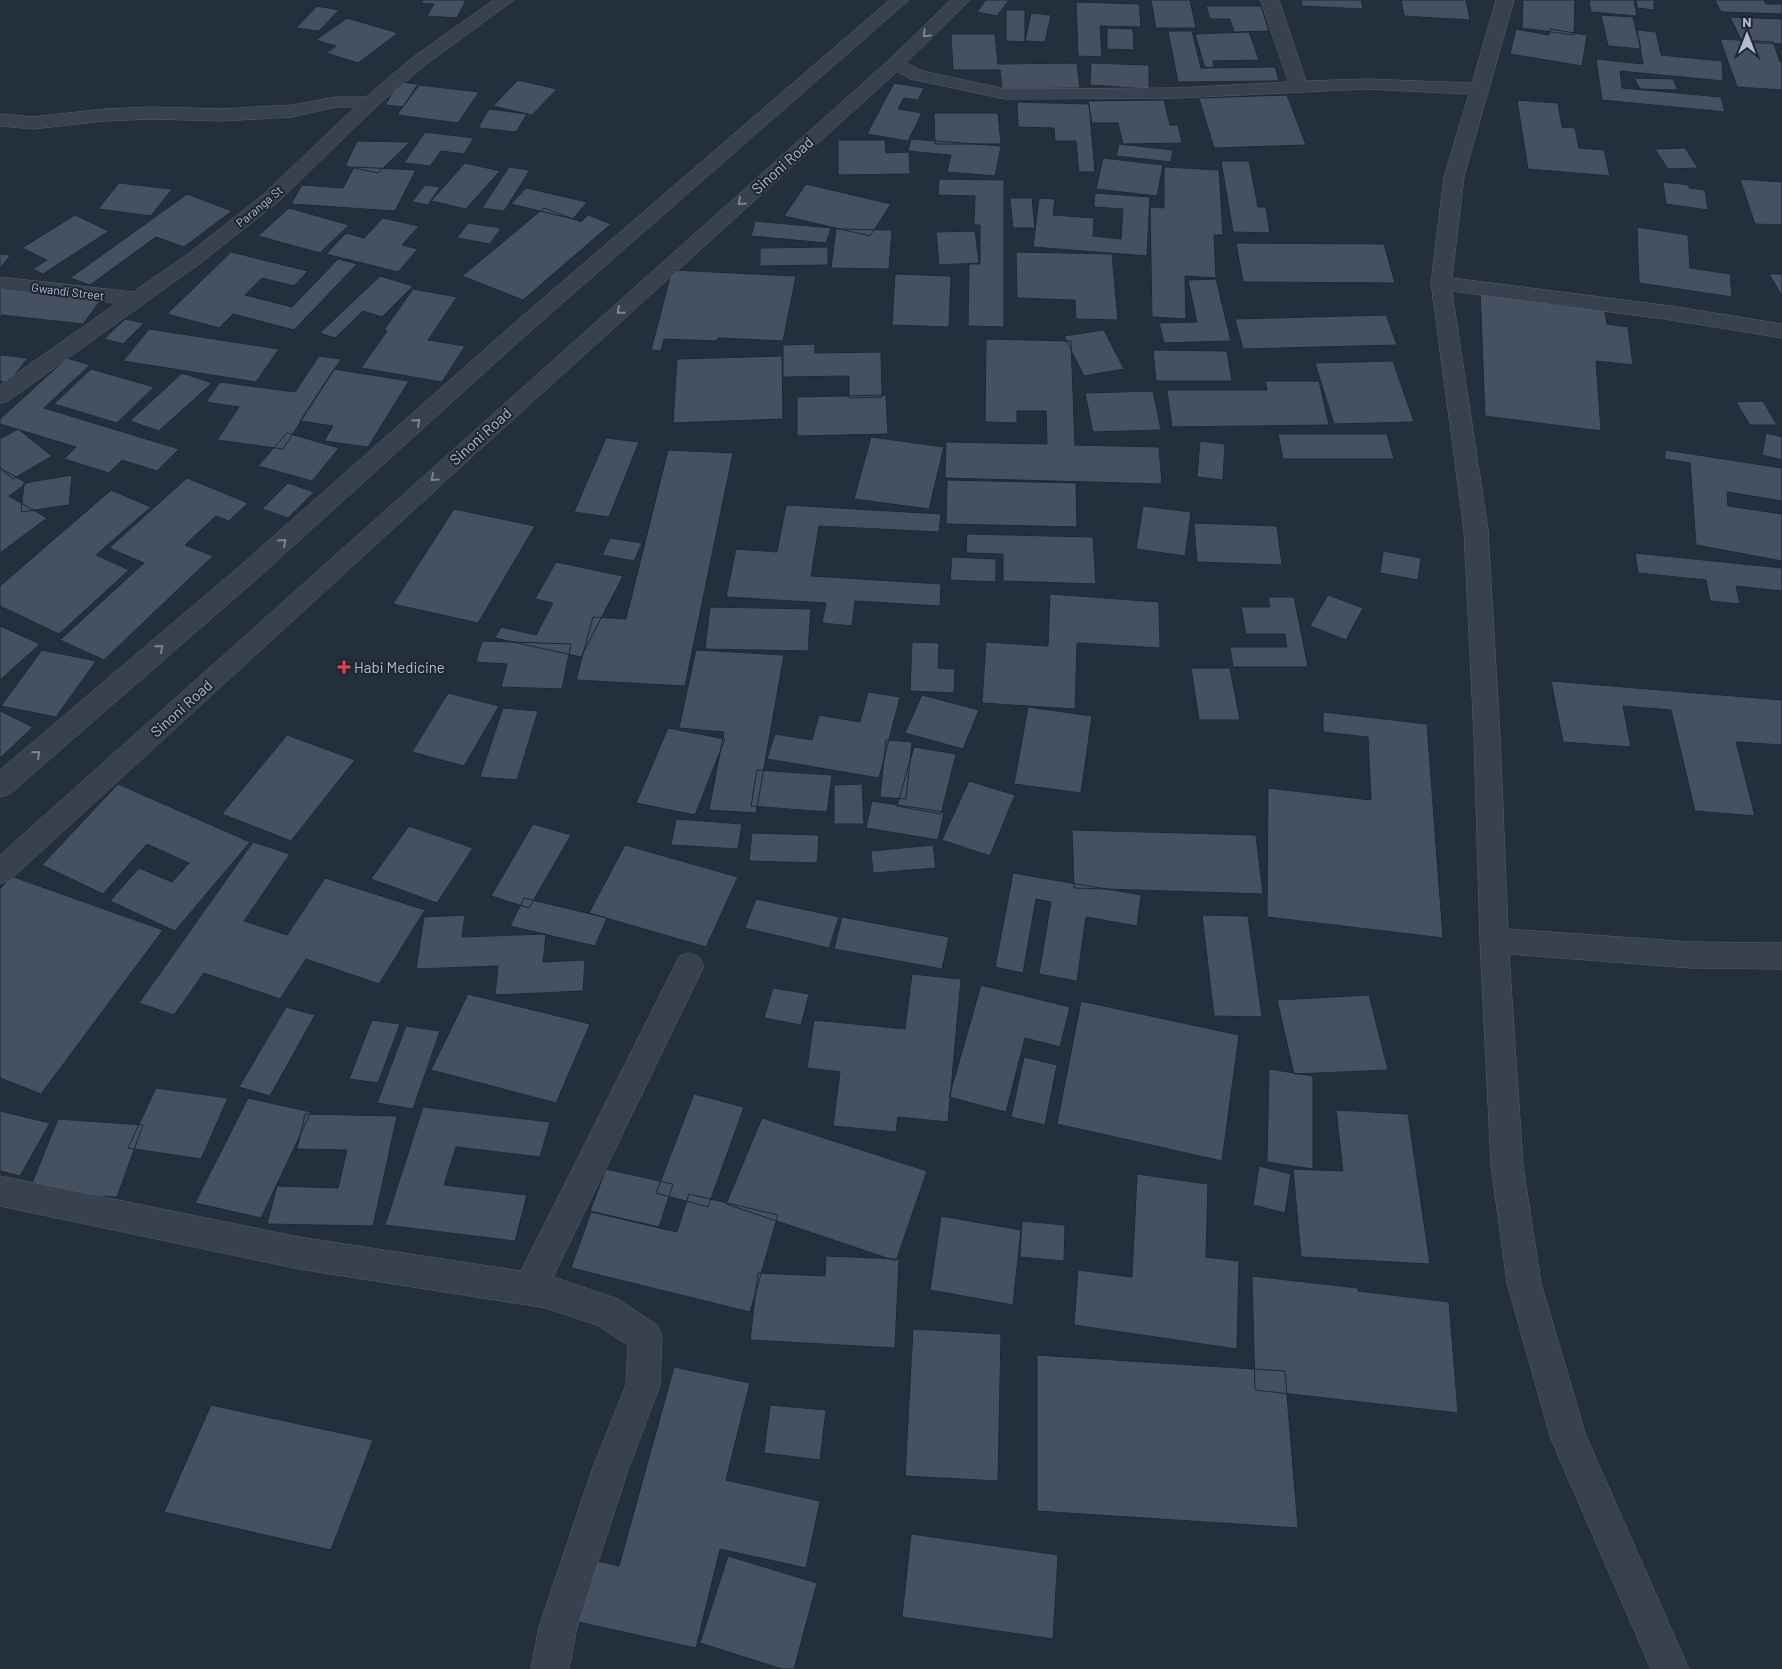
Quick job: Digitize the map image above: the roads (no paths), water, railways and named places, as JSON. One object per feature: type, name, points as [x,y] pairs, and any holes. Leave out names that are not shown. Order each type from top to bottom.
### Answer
[{"type":"street","name":"Paranga St","points":[[0,396],[195,258],[271,198],[371,102],[418,62],[505,0]]},
{"type":"street","points":[[0,786],[250,571],[518,331],[900,0]]},
{"type":"street","name":"Sinoni Road","points":[[0,872],[455,458],[896,63],[961,0]]},
{"type":"street","points":[[1270,0],[1298,86]]},
{"type":"street","points":[[1505,0],[1454,177],[1441,283],[1476,530],[1487,737],[1494,940],[1507,1165],[1524,1284],[1569,1439],[1670,1669]]},
{"type":"street","points":[[896,63],[917,75],[1005,94],[1178,93],[1366,84],[1479,89]]},
{"type":"street","points":[[0,120],[33,123],[104,115],[152,113],[221,116],[292,111],[336,102],[371,102]]},
{"type":"street","name":"Gwandi Street","points":[[0,283],[135,299]]},
{"type":"street","points":[[1441,283],[1671,313],[1782,331]]},
{"type":"street","points":[[1494,940],[1691,955],[1782,956]]},
{"type":"street","points":[[530,1288],[689,966]]},
{"type":"street","points":[[0,1191],[299,1253],[530,1288],[606,1311],[644,1336],[643,1385],[610,1470],[558,1627],[550,1669]]},
{"type":"place","name":"Habi Medicine","points":[[344,667]]}]
